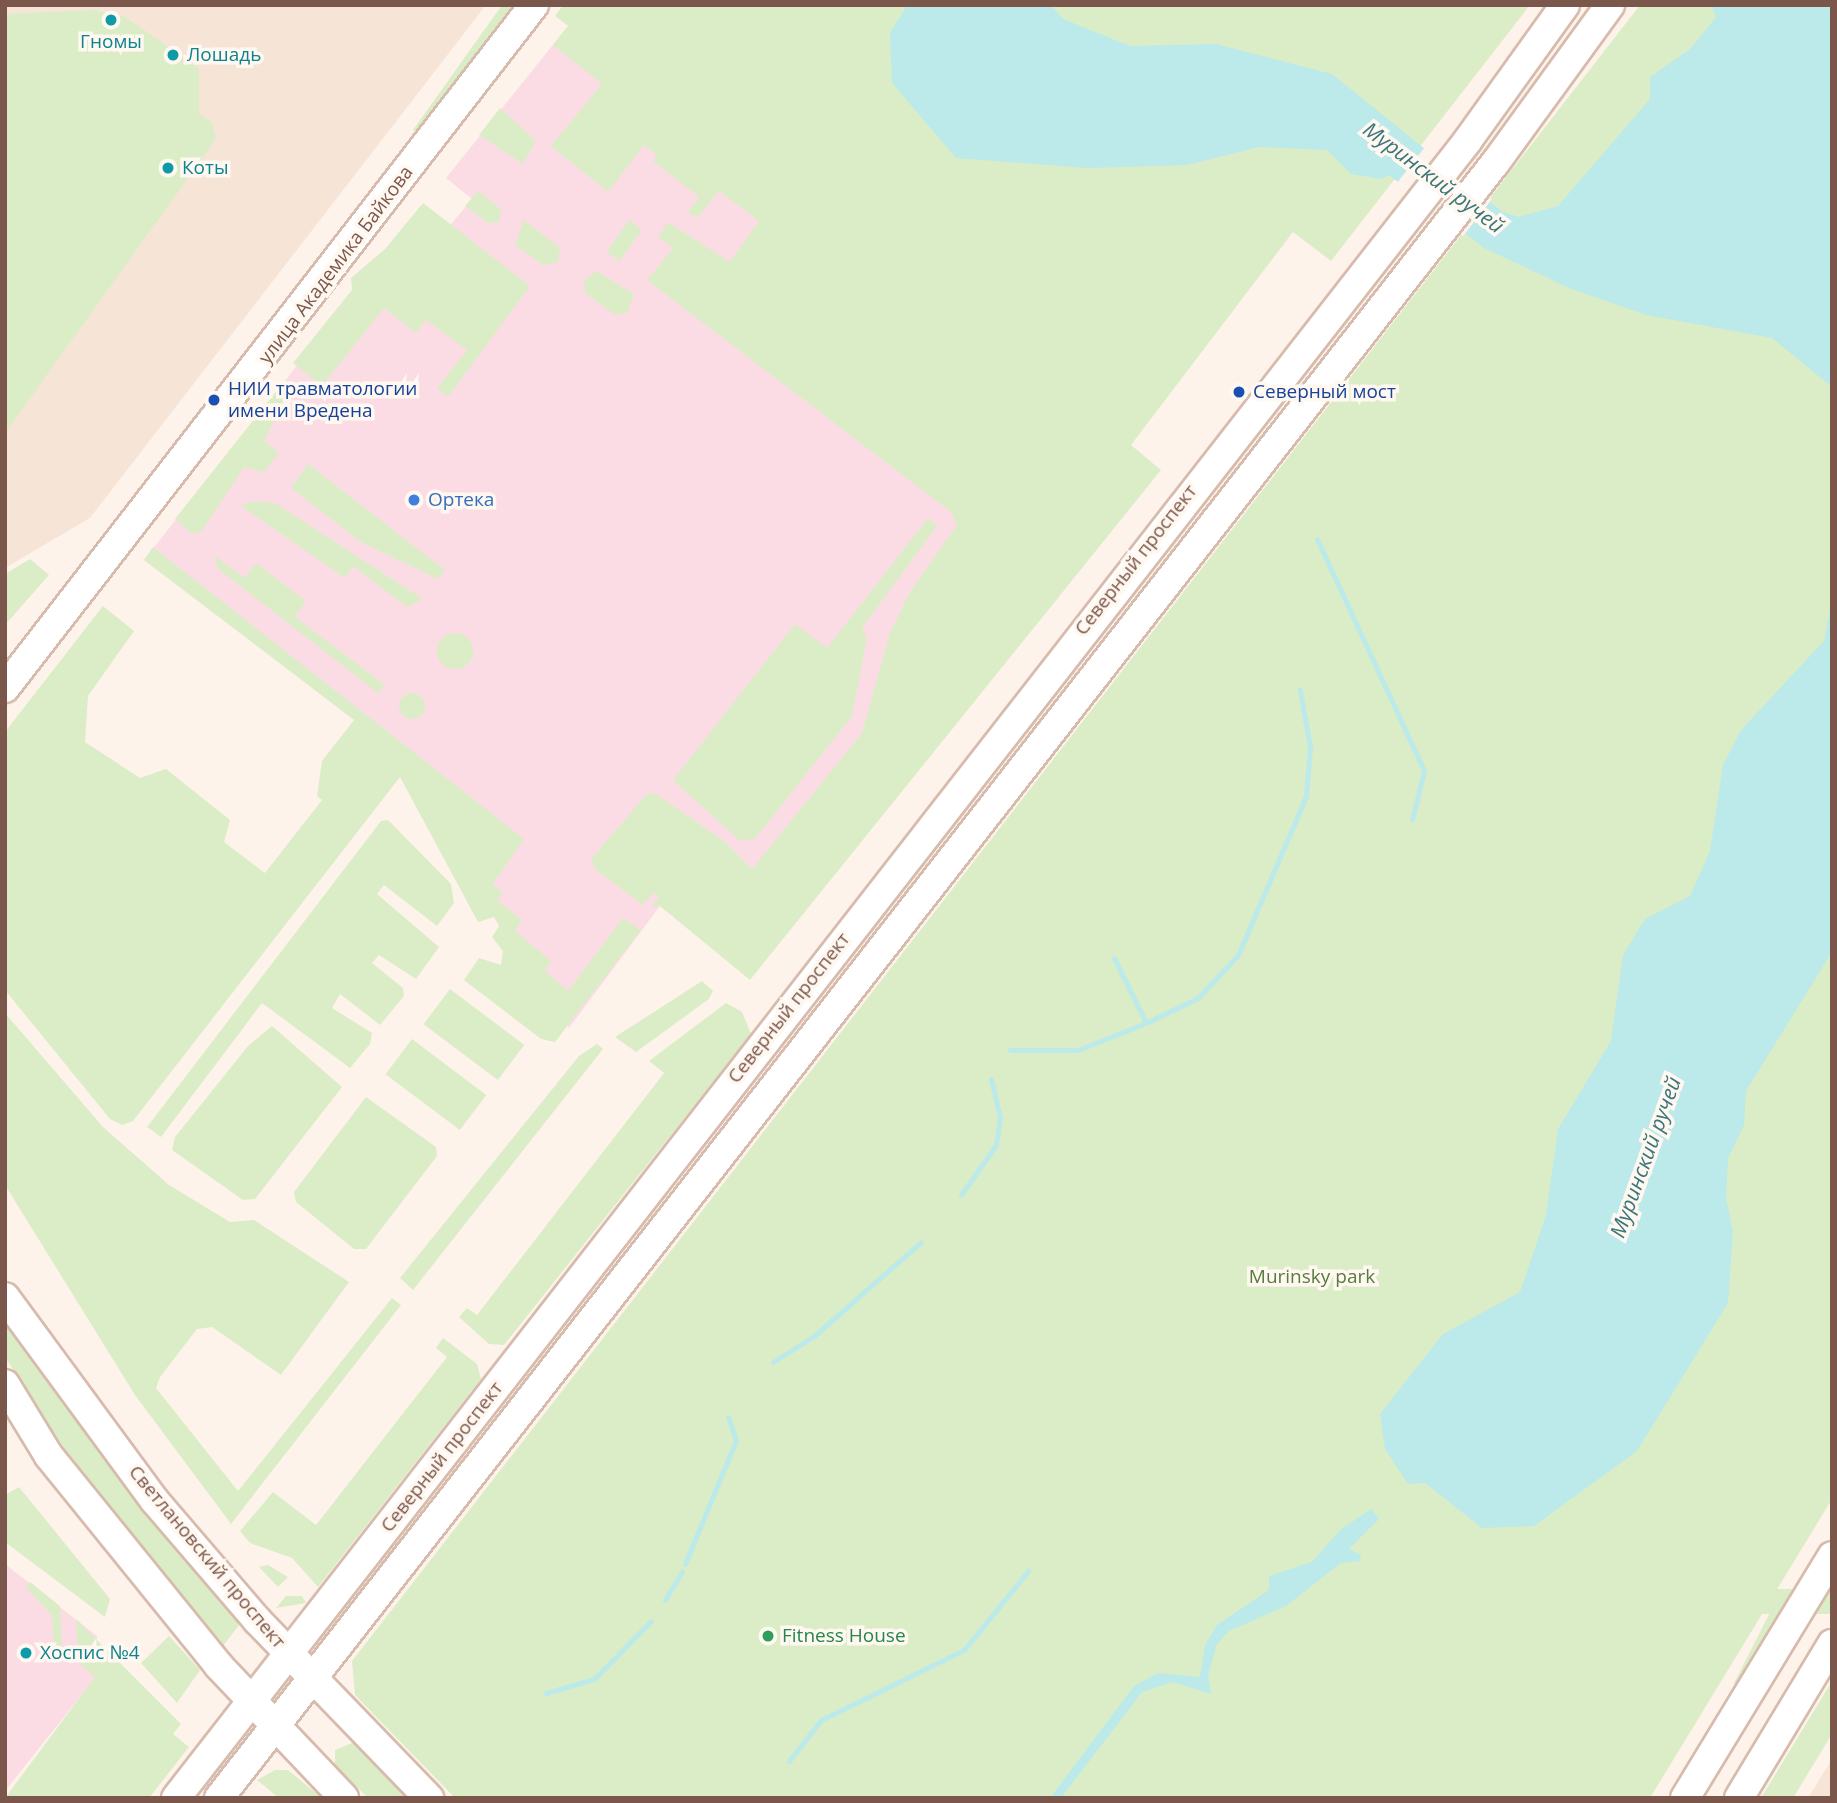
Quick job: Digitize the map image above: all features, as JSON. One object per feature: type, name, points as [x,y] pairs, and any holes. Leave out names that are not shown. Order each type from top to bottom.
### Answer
[{"type":"main road","name":"улица Академика Байкова","points":[[5,688],[534,5]]},
{"type":"main road","name":"Северный проспект","points":[[176,1798],[1468,140],[1565,5]]},
{"type":"main road","name":"Северный проспект","points":[[219,1798],[1496,162],[1610,5]]},
{"type":"main road","name":"Светлановский проспект","points":[[5,1297],[155,1501],[312,1679],[429,1798]]},
{"type":"main road","points":[[5,1384],[64,1476],[251,1702],[344,1798]]},
{"type":"main road","points":[[1685,1798],[1832,1556]]},
{"type":"main road","points":[[1739,1798],[1832,1644]]},
{"type":"shaded area","points":[[5,5],[486,5],[90,518],[5,568]]},
{"type":"shaded area","points":[[568,26],[718,139],[1029,568],[723,957],[660,906],[569,1028],[411,762],[144,560],[421,208],[447,229],[472,199],[446,178]]},
{"type":"shaded area","points":[[5,1564],[97,1636],[96,1677],[5,1791]]},
{"type":"shaded area","points":[[1832,1759],[1832,1798],[1808,1798]]},
{"type":"green space","points":[[502,5],[523,5],[422,137],[413,130]]},
{"type":"green space","points":[[563,5],[1530,5],[1331,261],[1293,232],[1131,445],[1161,470],[750,980],[660,906],[651,907],[659,897],[654,893],[643,905],[596,870],[591,859],[647,794],[656,794],[724,841],[752,869],[862,733],[890,633],[910,592],[957,525],[951,512],[647,280],[673,248],[658,237],[668,222],[730,262],[759,221],[719,191],[697,218],[688,212],[699,197],[653,161],[657,155],[644,145],[608,192],[551,146],[602,84],[553,45],[568,26],[555,16]]},
{"type":"green space","name":"Murinsky park","points":[[1640,5],[1832,5],[1832,1499],[1650,1798],[455,1798],[355,1695],[352,1661]]},
{"type":"green space","points":[[95,10],[125,17],[199,68],[199,114],[211,122],[216,139],[5,433],[5,14]]},
{"type":"green space","points":[[500,108],[536,141],[523,164],[479,135]]},
{"type":"green space","points":[[478,191],[501,209],[499,222],[488,223],[465,206]]},
{"type":"green space","points":[[423,203],[530,286],[448,397],[437,388],[467,350],[426,320],[416,333],[384,308],[322,386],[293,363],[352,290],[351,278],[385,249]]},
{"type":"green space","points":[[524,220],[560,248],[558,262],[543,265],[515,245]]},
{"type":"green space","points":[[629,220],[642,229],[620,261],[607,252]]},
{"type":"green space","points":[[596,271],[634,294],[627,313],[615,315],[585,293],[584,281]]},
{"type":"green space","points":[[278,389],[286,397],[264,441],[279,453],[264,472],[244,467],[201,532],[191,533],[175,519]]},
{"type":"green space","points":[[308,464],[445,570],[438,579],[361,542],[291,488]]},
{"type":"green space","points":[[253,501],[275,503],[423,599],[407,607],[353,566],[345,578],[241,506]]},
{"type":"green space","points":[[928,518],[937,526],[862,628],[867,638],[852,716],[754,840],[739,840],[673,780],[795,624],[827,648]]},
{"type":"green space","points":[[153,547],[524,839],[493,884],[503,893],[497,900],[522,920],[515,931],[551,961],[545,971],[568,991],[623,918],[641,930],[555,1042],[541,1039],[464,980],[479,958],[501,965],[503,951],[492,937],[499,926],[494,917],[478,922],[400,777],[133,1121],[122,1125],[110,1119],[5,990],[5,732],[103,606],[134,631],[88,696],[85,742],[140,778],[166,769],[230,820],[224,842],[265,873],[322,800],[317,796],[322,761],[354,720],[144,560]]},
{"type":"green space","points":[[215,556],[245,578],[256,563],[306,601],[295,617],[385,685],[378,693],[217,568]]},
{"type":"green space","points":[[30,559],[49,575],[5,625],[5,574]]},
{"type":"green space","points":[[455,633],[468,638],[473,651],[468,664],[455,669],[442,664],[437,651],[442,638]]},
{"type":"green space","points":[[412,693],[421,697],[425,706],[421,715],[412,719],[403,715],[399,706],[403,697]]},
{"type":"green space","points":[[388,820],[451,884],[454,903],[437,926],[384,885],[377,894],[439,947],[416,979],[379,955],[372,963],[403,988],[404,996],[380,1025],[340,994],[332,1008],[372,1033],[370,1044],[350,1068],[262,1003],[161,1137],[147,1127],[381,821]]},
{"type":"green space","points":[[702,981],[713,991],[709,999],[636,1052],[615,1037]]},
{"type":"green space","points":[[450,989],[524,1045],[498,1080],[424,1024]]},
{"type":"green space","points":[[726,1003],[742,1012],[751,1034],[504,1345],[489,1344],[459,1317],[467,1308],[477,1315],[664,1073],[649,1061]]},
{"type":"green space","points":[[5,1013],[103,1127],[169,1185],[230,1222],[254,1220],[349,1282],[281,1375],[212,1327],[197,1329],[160,1377],[156,1388],[238,1491],[392,1298],[401,1305],[231,1524],[135,1395],[5,1185]]},
{"type":"green space","points":[[272,1026],[342,1087],[255,1199],[243,1200],[172,1150],[175,1137],[248,1046]]},
{"type":"green space","points":[[412,1039],[486,1095],[460,1130],[386,1074]]},
{"type":"green space","points":[[597,1044],[603,1049],[413,1290],[400,1278],[579,1056]]},
{"type":"green space","points":[[366,1097],[436,1147],[437,1156],[366,1249],[354,1249],[296,1202],[294,1192]]},
{"type":"green space","points":[[5,1324],[240,1624],[222,1647],[83,1478],[5,1357]]},
{"type":"green space","points":[[443,1338],[477,1364],[481,1379],[318,1587],[292,1558],[250,1543],[240,1531],[273,1492],[316,1525],[447,1357],[436,1348]]},
{"type":"green space","points":[[19,1487],[110,1599],[105,1617],[5,1542],[5,1495]]},
{"type":"green space","points":[[268,1565],[288,1577],[278,1587],[259,1567]]},
{"type":"green space","points":[[30,1582],[60,1606],[62,1650],[54,1644],[52,1616],[26,1587]]},
{"type":"green space","points":[[1588,1589],[1832,1589],[1832,1614],[1588,1614]]},
{"type":"green space","points":[[1782,1589],[1791,1595],[1737,1684],[1734,1683]]},
{"type":"green space","points":[[286,1596],[302,1596],[306,1603],[276,1608]]},
{"type":"green space","points":[[76,1619],[181,1724],[173,1734],[189,1747],[149,1798],[5,1798],[95,1677],[78,1662]]},
{"type":"green space","points":[[169,1636],[200,1670],[177,1703],[141,1663]]},
{"type":"green space","points":[[1832,1681],[1832,1734],[1793,1798],[1761,1798]]},
{"type":"green space","points":[[352,1743],[412,1798],[368,1798],[335,1765],[335,1750]]},
{"type":"green space","points":[[275,1770],[288,1770],[322,1798],[279,1798],[257,1780]]},
{"type":"water","name":"Муринский ручей","points":[[907,5],[1051,5],[1063,19],[1130,46],[1216,44],[1332,74],[1503,212],[1519,217],[1558,206],[1650,99],[1650,77],[1690,49],[1716,17],[1711,5],[1832,5],[1832,387],[1772,338],[1646,315],[1569,288],[1484,248],[1389,175],[1381,179],[1351,174],[1327,150],[1259,147],[1187,165],[1088,168],[956,158],[892,83],[890,33]]},
{"type":"water","name":"Муринский ручей","points":[[1832,599],[1832,952],[1746,1091],[1744,1125],[1728,1159],[1726,1198],[1733,1232],[1728,1303],[1637,1451],[1534,1526],[1482,1528],[1425,1483],[1408,1484],[1385,1449],[1380,1414],[1443,1334],[1520,1292],[1546,1215],[1558,1129],[1611,1041],[1623,955],[1645,919],[1690,896],[1710,851],[1723,765],[1741,730],[1824,641]]},
{"type":"water","points":[[1371,1509],[1379,1519],[1349,1549],[1361,1555],[1360,1561],[1341,1563],[1286,1606],[1229,1631],[1217,1644],[1208,1675],[1211,1694],[1173,1682],[1142,1692],[1061,1798],[1050,1798],[1134,1686],[1158,1673],[1200,1677],[1205,1645],[1217,1625],[1269,1590],[1269,1576],[1312,1562],[1340,1530]]},
{"type":"pier","points":[[1425,147],[1492,199],[1463,236],[1396,184]]},
{"type":"waterway","points":[[1317,539],[1424,771],[1412,820]]},
{"type":"waterway","points":[[1010,1050],[1078,1050],[1146,1023],[1198,998],[1238,955],[1306,796],[1310,747],[1300,690]]},
{"type":"waterway","points":[[1114,958],[1146,1023]]},
{"type":"waterway","points":[[961,1195],[996,1145],[1000,1118],[991,1079]]},
{"type":"waterway","points":[[773,1362],[814,1336],[921,1242]]},
{"type":"waterway","points":[[685,1564],[736,1440],[728,1417]]},
{"type":"waterway","points":[[789,1761],[821,1720],[964,1650],[1028,1571]]},
{"type":"waterway","points":[[665,1600],[682,1572]]},
{"type":"waterway","points":[[546,1693],[594,1679],[651,1621]]},
{"type":"place","name":"Гномы","points":[[111,20]]},
{"type":"place","name":"Лошадь","points":[[173,55]]},
{"type":"place","name":"Коты","points":[[168,168]]},
{"type":"place","name":"Северный мост","points":[[1239,392]]},
{"type":"place","name":"НИИ травматологии имени Вредена","points":[[214,400]]},
{"type":"place","name":"Ортека","points":[[414,500]]},
{"type":"place","name":"Fitness House","points":[[768,1636]]},
{"type":"place","name":"Хоспис №4","points":[[26,1653]]}]
